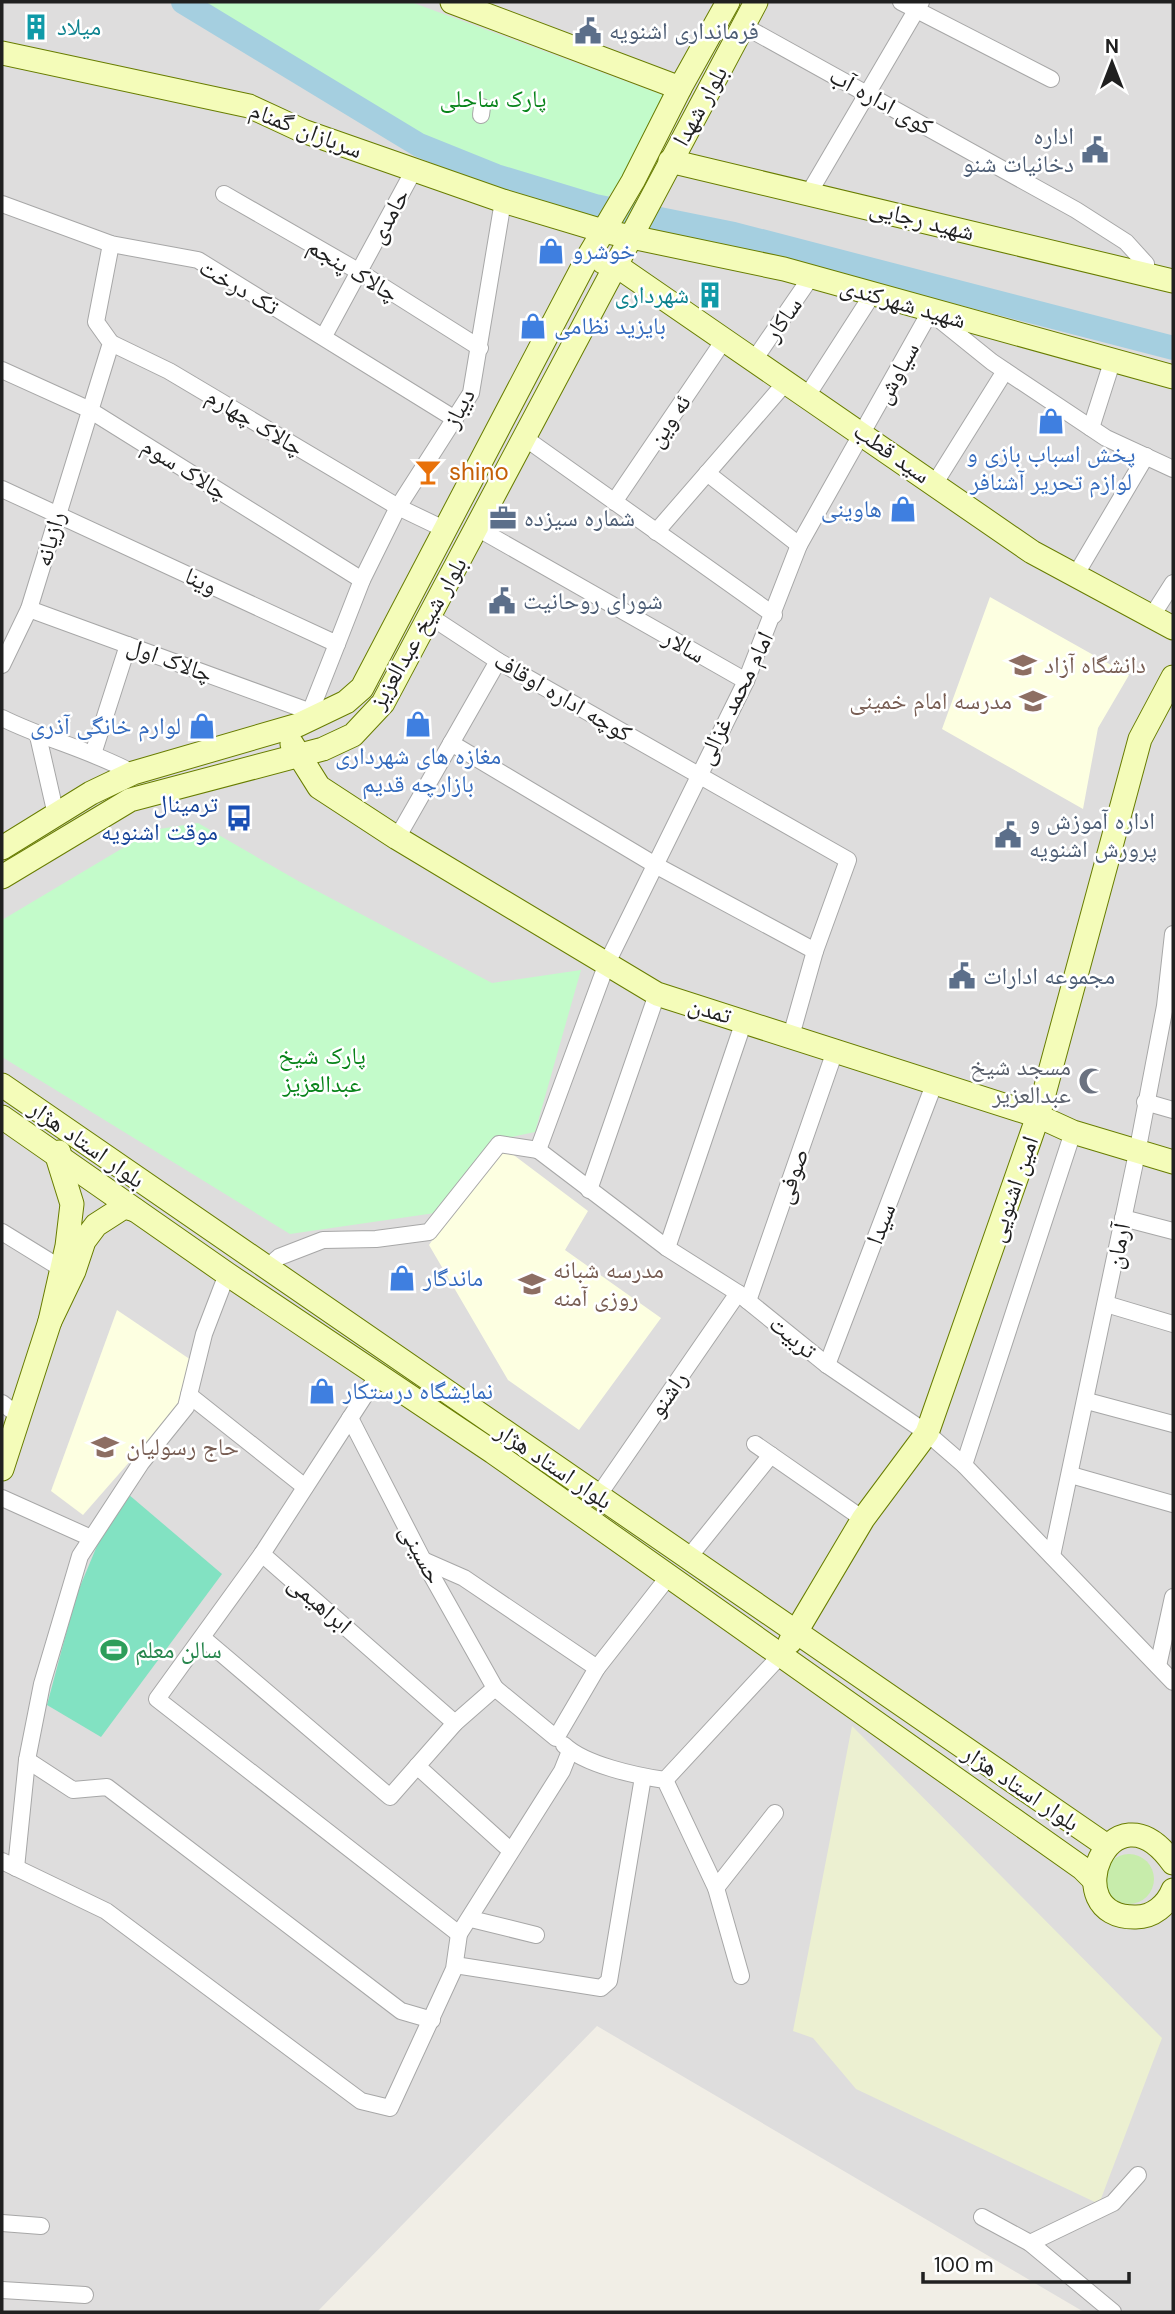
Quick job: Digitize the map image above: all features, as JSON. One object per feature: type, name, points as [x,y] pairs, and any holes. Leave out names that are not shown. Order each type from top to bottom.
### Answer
[{"type":"main road","points":[[452,2],[487,8],[680,88]]},
{"type":"main road","name":"بلوار شهدا","points":[[607,224],[729,2]]},
{"type":"main road","name":"بلوار شهدا","points":[[637,225],[756,2]]},
{"type":"main road","name":"سربازان گمنام","points":[[2,53],[249,106],[303,131],[503,201],[607,224]]},
{"type":"main road","name":"شهید رجایی","points":[[670,161],[809,192],[1173,281]]},
{"type":"main road","name":"شهید شهرکندی","points":[[607,224],[637,225],[930,312],[1173,377]]},
{"type":"main road","name":"بلوار شیخ عبدالعزیز","points":[[2,848],[91,793],[133,773],[282,729],[346,702],[362,688],[607,224]]},
{"type":"main road","name":"بلوار شیخ عبدالعزیز","points":[[2,877],[130,800],[300,756],[352,735],[362,726],[383,703],[431,617],[522,436],[637,225]]},
{"type":"main road","name":"سید قطب","points":[[588,257],[617,266],[1032,552],[1150,619],[1173,628]]},
{"type":"main road","name":"امین اشنویی","points":[[780,1656],[863,1519],[927,1433],[1038,1116],[1140,739],[1173,677]]},
{"type":"main road","name":"تمدن","points":[[282,729],[319,787],[397,838],[657,994],[1038,1116],[1073,1132],[1137,1153],[1173,1162]]},
{"type":"main road","name":"بلوار استاد هژار","points":[[2,1086],[797,1630],[933,1728],[1107,1846]]},
{"type":"main road","name":"بلوار استاد هژار","points":[[2,1117],[227,1275],[378,1375],[669,1576],[1082,1868],[1094,1880],[1099,1898],[1117,1914],[1141,1917],[1170,1898]]},
{"type":"main road","points":[[50,1321],[62,1269],[72,1204],[57,1156],[71,1134]]},
{"type":"main road","points":[[2,1469],[10,1410],[74,1272],[84,1241],[96,1225],[111,1215],[114,1163]]},
{"type":"main road","points":[[96,1225],[124,1207],[135,1210]]},
{"type":"main road","points":[[227,1275],[242,1252]]},
{"type":"main road","points":[[1094,1880],[1099,1856],[1107,1846],[1121,1837],[1135,1835],[1166,1843],[1173,1863]]},
{"type":"street","points":[[901,2],[919,6],[1051,79]]},
{"type":"street","points":[[809,192],[919,6]]},
{"type":"street","name":"کوی اداره آب","points":[[744,26],[869,94],[1126,242],[1146,264],[1142,274]]},
{"type":"street","name":"حامدی","points":[[324,336],[414,170]]},
{"type":"street","name":"چالاک پنجم","points":[[224,194],[358,271],[480,348]]},
{"type":"street","name":"دیباز","points":[[362,580],[398,507],[471,393],[503,201]]},
{"type":"street","name":"تک درخت","points":[[2,204],[111,244],[198,260],[455,419]]},
{"type":"street","points":[[111,244],[96,322],[111,342]]},
{"type":"street","name":"ساکار","points":[[754,360],[811,277]]},
{"type":"street","points":[[807,396],[872,295]]},
{"type":"street","points":[[930,312],[1005,371],[1091,428],[1173,468]]},
{"type":"street","name":"سیاوش","points":[[864,434],[930,312]]},
{"type":"street","name":"ئه وین","points":[[614,502],[724,340]]},
{"type":"street","name":"رازیانه","points":[[2,665],[5,647],[29,609],[88,409],[111,342]]},
{"type":"street","name":"چالاک چهارم","points":[[111,342],[169,371],[398,507]]},
{"type":"street","points":[[1091,428],[1113,359]]},
{"type":"street","name":"چالاک سوم","points":[[2,370],[88,409],[362,580]]},
{"type":"street","points":[[935,483],[1005,371]]},
{"type":"street","points":[[656,532],[786,382]]},
{"type":"street","name":"امام محمد غزالی","points":[[607,963],[746,681],[774,615],[799,545],[864,434]]},
{"type":"street","points":[[522,436],[774,615]]},
{"type":"street","points":[[1075,576],[1146,456]]},
{"type":"street","points":[[707,474],[799,545]]},
{"type":"street","name":"وینا","points":[[2,489],[337,644]]},
{"type":"street","points":[[398,507],[446,530]]},
{"type":"street","name":"سالار","points":[[477,528],[746,681]]},
{"type":"street","points":[[309,717],[362,580]]},
{"type":"street","points":[[1150,619],[1173,583]]},
{"type":"street","name":"چالاک اول","points":[[29,609],[309,717]]},
{"type":"street","name":"کوچه اداره اوقاف","points":[[431,617],[498,661],[848,860],[815,951]]},
{"type":"street","points":[[93,754],[128,645]]},
{"type":"street","points":[[397,838],[498,661]]},
{"type":"street","points":[[2,718],[38,736],[93,754],[133,773]]},
{"type":"street","points":[[38,736],[55,815]]},
{"type":"street","points":[[451,743],[657,866],[815,951],[791,1036]]},
{"type":"street","name":"آرمان","points":[[1052,1556],[1087,1401],[1145,1102],[1169,1006],[1173,934]]},
{"type":"street","points":[[266,1268],[279,1257],[323,1240],[376,1239],[429,1232],[499,1144],[538,1150],[607,963]]},
{"type":"street","points":[[589,1190],[657,994]]},
{"type":"street","points":[[667,1248],[744,1021]]},
{"type":"street","name":"صوفی","points":[[743,1297],[835,1051]]},
{"type":"street","name":"سیدا","points":[[828,1365],[935,1083]]},
{"type":"street","points":[[1145,1102],[1173,1110]]},
{"type":"street","points":[[964,1465],[1073,1132]]},
{"type":"street","name":"تربیت","points":[[538,1150],[667,1248],[743,1297],[828,1365],[927,1433],[964,1465],[1173,1682]]},
{"type":"street","points":[[1123,1218],[1173,1231]]},
{"type":"street","points":[[2,1231],[62,1269]]},
{"type":"street","points":[[227,1275],[204,1334],[187,1407],[141,1463],[80,1556],[42,1684],[9,1865],[106,1911],[361,2101],[390,2108],[455,1965],[459,1934],[471,1919],[510,1850],[562,1771],[570,1751]]},
{"type":"street","name":"راشنو","points":[[598,1496],[743,1297]]},
{"type":"street","points":[[1106,1304],[1173,1324]]},
{"type":"street","points":[[378,1375],[262,1554],[158,1699],[459,1934]]},
{"type":"street","points":[[189,1395],[305,1487]]},
{"type":"street","points":[[1087,1401],[1173,1424]]},
{"type":"street","name":"حسینی","points":[[350,1418],[423,1560],[495,1688]]},
{"type":"street","points":[[755,1444],[863,1519]]},
{"type":"street","points":[[689,1557],[771,1455]]},
{"type":"street","points":[[1071,1475],[1173,1504]]},
{"type":"street","points":[[2,1498],[91,1538]]},
{"type":"street","name":"ابراهیمی","points":[[262,1554],[455,1723]]},
{"type":"street","points":[[423,1560],[464,1578],[597,1668]]},
{"type":"street","points":[[555,1738],[597,1668],[669,1576]]},
{"type":"street","points":[[1158,1665],[1172,1605]]},
{"type":"street","points":[[203,1638],[390,1797],[455,1723],[495,1688],[570,1751],[642,1777],[666,1780]]},
{"type":"street","points":[[666,1780],[780,1656]]},
{"type":"street","points":[[27,1760],[73,1790],[107,1787],[401,2011],[432,2020]]},
{"type":"street","points":[[417,1766],[510,1850]]},
{"type":"street","points":[[455,1965],[576,1986],[601,1988],[609,1981],[642,1777]]},
{"type":"street","points":[[666,1780],[716,1888],[741,1976]]},
{"type":"street","points":[[716,1888],[775,1814]]},
{"type":"street","points":[[471,1919],[536,1935]]},
{"type":"street","points":[[1030,2243],[1113,2203],[1138,2175]]},
{"type":"street","points":[[982,2217],[1030,2243],[1113,2312]]},
{"type":"street","points":[[2,2223],[41,2226]]},
{"type":"street","points":[[2,2290],[85,2295]]},
{"type":"shaded area","points":[[2,2],[1173,2],[1173,2312],[1084,2312],[597,2026],[317,2312],[2,2312]]},
{"type":"shaded area","name":"مدرسه امام خمینی","points":[[990,597],[1129,675],[1098,728],[1083,809],[942,729]]},
{"type":"shaded area","name":"مدرسه شبانه روزی آمنه","points":[[499,1144],[588,1211],[565,1250],[661,1318],[579,1430],[508,1380],[429,1245]]},
{"type":"shaded area","name":"حاج رسولیان","points":[[117,1310],[194,1362],[181,1403],[83,1515],[51,1491]]},
{"type":"shaded area","points":[[852,1726],[1162,2038],[1099,2204],[856,2089],[813,2038],[793,2031]]},
{"type":"green space","name":"پارک ساحلی","points":[[197,2],[411,2],[668,97],[626,176],[605,200],[469,157],[407,129]]},
{"type":"green space","name":"پارک شیخ عبدالعزیز","points":[[198,823],[300,882],[492,983],[581,970],[535,1132],[493,1141],[442,1212],[290,1234],[2,1057],[2,920],[153,830]]},
{"type":"green space","name":"سالن معلم","points":[[128,1494],[222,1574],[101,1737],[47,1705],[76,1596],[99,1541]]},
{"type":"green space","points":[[1129,1854],[1146,1862],[1154,1879],[1146,1896],[1129,1904],[1112,1896],[1104,1879],[1112,1862]]},
{"type":"waterway","points":[[183,2],[419,145],[496,176],[595,206],[734,234],[1173,348]]},
{"type":"place","name":"میلاد","points":[[36,27]]},
{"type":"place","name":"فرمانداری اشنویه","points":[[588,31]]},
{"type":"place","name":"اداره دخانیات شنو","points":[[1095,150]]},
{"type":"place","name":"خوشرو","points":[[551,251]]},
{"type":"place","name":"شهرداری","points":[[710,295]]},
{"type":"place","name":"بایزید نظامی","points":[[533,326]]},
{"type":"place","name":"پخش اسباب بازی و لوازم تحریر آشنافر","points":[[1051,421]]},
{"type":"place","name":"shino","points":[[428,472]]},
{"type":"place","name":"هاوینی","points":[[903,509]]},
{"type":"place","name":"شماره سیزده","points":[[503,518]]},
{"type":"place","name":"شورای روحانیت","points":[[502,601]]},
{"type":"place","name":"دانشگاه آزاد","points":[[1023,665]]},
{"type":"place","name":"مدرسه امام خمینی","points":[[1033,701]]},
{"type":"place","name":"مغازه های شهرداری بازارچه قدیم","points":[[418,724]]},
{"type":"place","name":"لوارم خانگی آذری","points":[[202,726]]},
{"type":"place","name":"ترمینال موقت اشنویه","points":[[239,818]]},
{"type":"place","name":"اداره آموزش و پرورش اشنویه","points":[[1008,835]]},
{"type":"place","name":"مجموعه ادارات","points":[[962,976]]},
{"type":"place","name":"مسجد شیخ عبدالعزیر","points":[[1092,1081]]},
{"type":"place","name":"ماندگار","points":[[402,1278]]},
{"type":"place","name":"مدرسه شبانه روزی آمنه","points":[[532,1284]]},
{"type":"place","name":"نمایشگاه درستکار","points":[[322,1391]]},
{"type":"place","name":"حاج رسولیان","points":[[105,1447]]},
{"type":"place","name":"سالن معلم","points":[[114,1650]]}]
